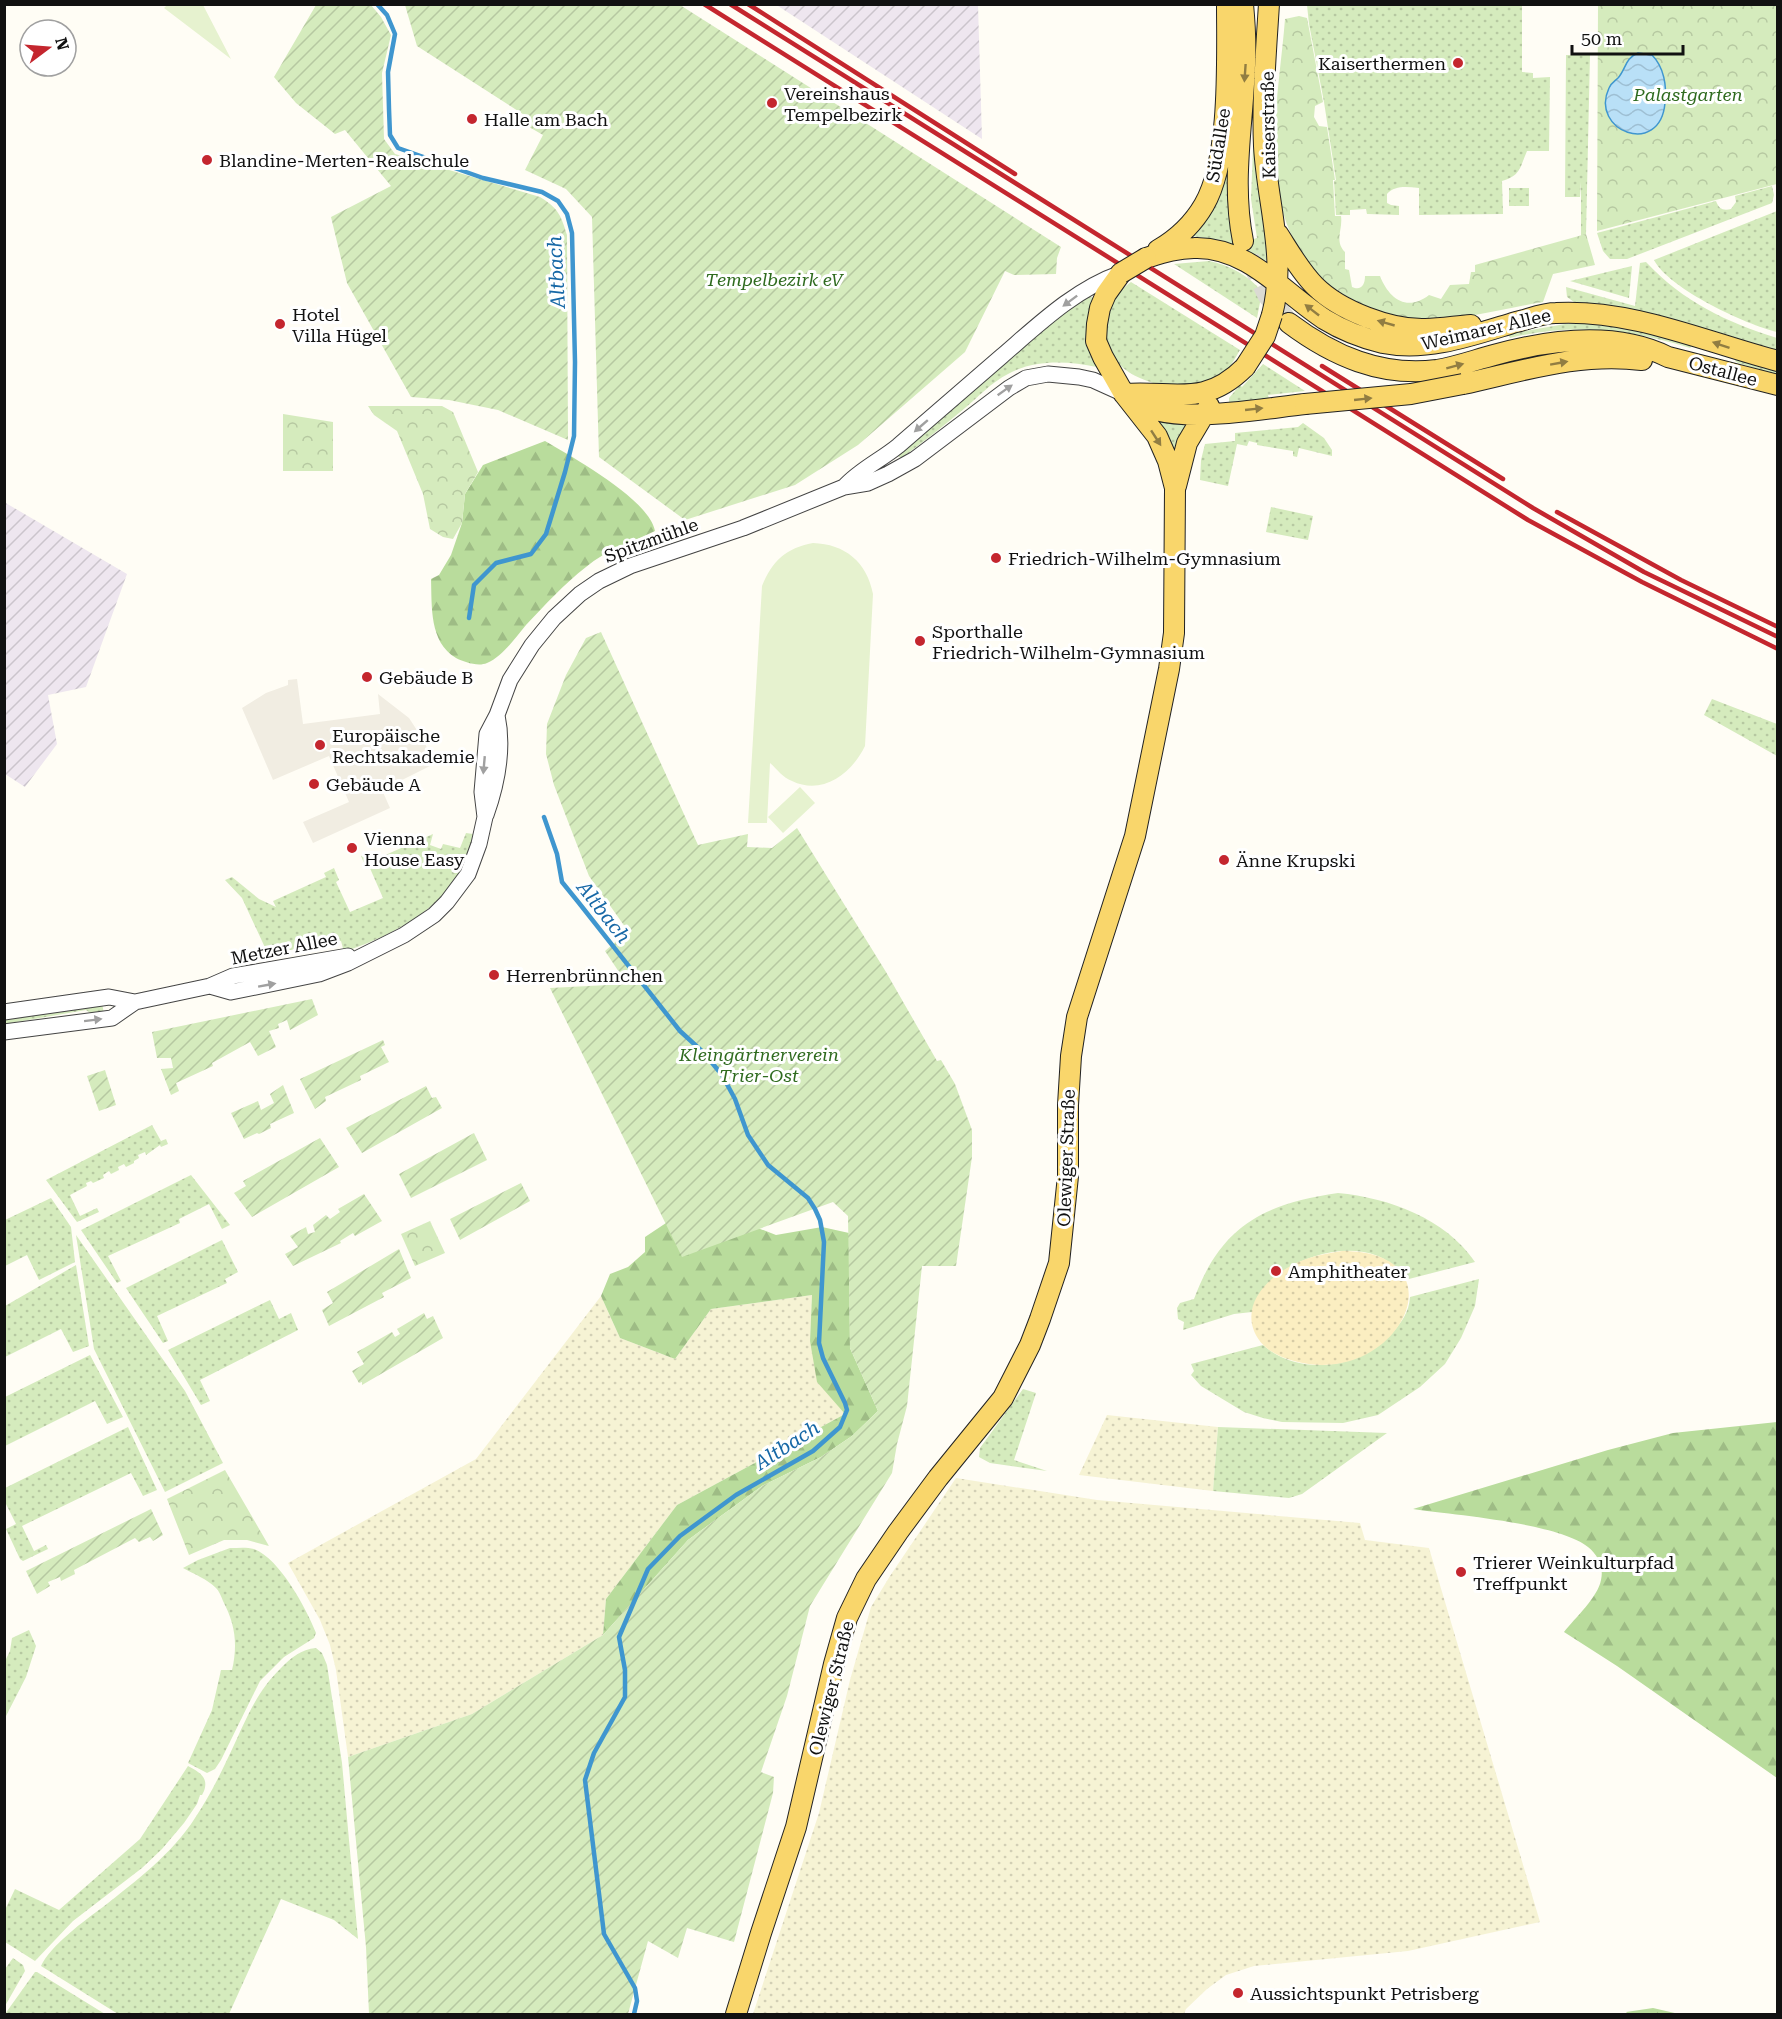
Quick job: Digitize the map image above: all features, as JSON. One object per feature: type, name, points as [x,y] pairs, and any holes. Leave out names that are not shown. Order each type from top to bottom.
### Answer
[{"type":"main road","name":"Südallee","points":[[1146,258],[1167,245],[1187,227],[1205,204],[1212,188],[1221,149],[1225,106],[1227,4]]},
{"type":"main road","points":[[1243,241],[1238,200],[1238,140],[1245,64],[1244,4]]},
{"type":"main road","name":"Kaiserstraße","points":[[1269,4],[1264,148],[1276,231],[1278,282]]},
{"type":"main road","points":[[1276,231],[1316,287],[1347,308],[1390,325],[1425,329],[1475,325],[1547,314]]},
{"type":"main road","points":[[1203,248],[1235,257],[1278,282],[1281,319],[1245,367],[1228,382],[1204,414],[1187,443],[1175,488],[1168,461],[1156,436],[1124,394],[1098,348],[1096,333],[1103,301],[1121,273],[1146,258],[1172,250],[1203,248]]},
{"type":"main road","name":"Weimarer Allee","points":[[1278,282],[1323,318],[1345,330],[1383,343],[1424,346],[1463,338],[1547,314],[1609,314],[1778,362]]},
{"type":"main road","name":"Ostallee","points":[[1281,319],[1342,357],[1382,369],[1402,371],[1447,368],[1524,347],[1549,342],[1580,340],[1638,347],[1778,386]]},
{"type":"main road","points":[[1124,394],[1135,403],[1158,411],[1176,414],[1204,414],[1412,394],[1593,357],[1622,357],[1652,361],[1668,357]]},
{"type":"main road","points":[[1124,394],[1190,395],[1211,390],[1228,382]]},
{"type":"main road","name":"Olewiger Straße","points":[[736,2014],[796,1827],[847,1618],[866,1579],[898,1532],[1002,1398],[1017,1374],[1041,1319],[1059,1263],[1068,1176],[1071,1056],[1077,1017],[1135,836],[1169,669],[1174,633],[1175,488]]},
{"type":"street","name":"Spitzmühle","points":[[844,487],[851,479],[896,448],[1025,336],[1069,301],[1095,283],[1121,273]]},
{"type":"street","name":"Spitzmühle","points":[[497,715],[510,680],[532,645],[554,618],[590,587],[630,566],[743,528],[844,487],[868,483],[902,467],[1026,378],[1048,374],[1079,377],[1124,394]]},
{"type":"street","name":"Metzer Allee","points":[[4,1032],[112,1018],[135,1002],[210,986],[231,992],[304,978],[332,970],[412,930],[434,915],[447,902],[463,881],[475,858],[485,817],[494,794],[502,736],[497,715]]},
{"type":"street","name":"Metzer Allee","points":[[4,1012],[109,997],[135,1002]]},
{"type":"shaded area","points":[[776,5],[978,5],[982,139],[778,6]]},
{"type":"shaded area","points":[[4,502],[127,574],[86,687],[48,695],[57,744],[25,787],[5,774]]},
{"type":"shaded area","points":[[297,679],[303,724],[380,714],[378,694],[409,718],[424,741],[434,764],[382,790],[390,808],[313,843],[303,822],[349,802],[329,756],[273,780],[242,708],[266,693],[288,685],[288,680]]},
{"type":"shaded area","points":[[812,1295],[810,1341],[845,1414],[677,1505],[606,1599],[603,1635],[472,1714],[348,1757],[336,1670],[330,1645],[320,1620],[288,1563],[476,1459],[601,1296],[620,1338],[675,1359],[711,1309]]},
{"type":"shaded area","points":[[1107,1415],[1218,1427],[1213,1491],[1079,1475]]},
{"type":"shaded area","points":[[956,1478],[1097,1500],[1360,1523],[1365,1540],[1429,1548],[1540,1922],[1408,1951],[1254,1966],[1226,1975],[1207,1989],[1186,2009],[1184,2014],[753,2014],[819,1813],[850,1680],[871,1607]]},
{"type":"green space","points":[[167,5],[203,5],[231,59],[164,8]]},
{"type":"green space","points":[[316,5],[371,5],[391,35],[382,73],[384,139],[395,154],[540,197],[558,213],[567,235],[568,440],[498,410],[449,400],[411,397],[347,283],[331,217],[391,186],[345,130],[335,134],[296,103],[274,77]]},
{"type":"green space","name":"Tempelbezirk eV","points":[[405,5],[680,5],[1061,247],[1057,258],[1056,274],[1014,275],[1005,271],[965,352],[858,445],[795,485],[685,520],[599,457],[592,217],[566,189],[525,170],[543,135],[524,124],[529,118],[417,46]]},
{"type":"green space","points":[[1307,5],[1522,5],[1522,72],[1533,73],[1533,78],[1550,77],[1549,151],[1527,151],[1516,174],[1502,181],[1503,214],[1419,215],[1419,188],[1406,187],[1394,189],[1387,194],[1387,203],[1399,206],[1399,215],[1367,214],[1366,209],[1350,210],[1350,215],[1336,215],[1334,181],[1336,180]]},
{"type":"green space","name":"Palastgarten","points":[[1598,5],[1777,5],[1777,184],[1597,231]]},
{"type":"green space","points":[[1299,16],[1307,18],[1323,102],[1315,106],[1314,117],[1319,126],[1327,127],[1335,180],[1333,180],[1335,216],[1341,216],[1339,239],[1345,252],[1345,269],[1349,270],[1352,287],[1362,286],[1365,276],[1380,276],[1388,291],[1406,303],[1421,300],[1429,295],[1441,299],[1450,285],[1469,284],[1471,272],[1475,272],[1475,265],[1586,234],[1595,265],[1553,274],[1543,302],[1464,317],[1432,320],[1407,319],[1371,309],[1325,283],[1314,271],[1294,239],[1282,210],[1277,179],[1276,114],[1285,19]]},
{"type":"green space","points":[[1566,55],[1590,55],[1586,234],[1581,236],[1581,182],[1580,197],[1565,197]]},
{"type":"green space","points":[[1254,122],[1267,231],[1268,259],[1265,261],[1220,240],[1192,236],[1232,130],[1238,244],[1257,238],[1251,199]]},
{"type":"green space","points":[[1772,186],[1774,195],[1772,203],[1627,259],[1610,259],[1603,251],[1597,233],[1716,201],[1722,209],[1731,209],[1736,202],[1735,196]]},
{"type":"green space","points":[[1509,188],[1529,188],[1529,206],[1509,206]]},
{"type":"green space","points":[[1777,211],[1777,332],[1729,314],[1692,294],[1662,271],[1654,260]]},
{"type":"green space","points":[[1209,261],[1238,272],[1262,292],[1257,318],[1174,264]]},
{"type":"green space","points":[[1646,262],[1675,288],[1707,309],[1724,318],[1777,338],[1777,353],[1635,310],[1574,302],[1567,297],[1566,287],[1635,306],[1640,263]]},
{"type":"green space","points":[[1632,266],[1629,298],[1570,281]]},
{"type":"green space","points":[[1131,282],[1240,350],[1226,371],[1207,382],[1186,386],[1164,385],[1143,379],[1124,369],[1111,354],[1105,336],[1108,315],[1114,300]]},
{"type":"green space","points":[[1088,296],[1094,298],[1088,344],[1097,367],[1075,363],[1052,363],[1018,369],[991,385],[950,421],[903,457],[897,455],[1046,325]]},
{"type":"green space","points":[[1565,324],[1625,326],[1693,345],[1690,348],[1645,336],[1601,330],[1533,333],[1510,338],[1508,334]]},
{"type":"green space","points":[[1737,358],[1777,370],[1777,375],[1738,363],[1735,361]]},
{"type":"green space","points":[[1263,364],[1305,391],[1268,395],[1269,399],[1229,402],[1229,398],[1240,385],[1242,387]]},
{"type":"green space","points":[[368,406],[442,406],[453,412],[478,472],[465,494],[462,523],[453,539],[443,537],[430,529],[423,494],[397,431],[374,415]]},
{"type":"green space","points":[[283,414],[333,422],[333,471],[283,471]]},
{"type":"green space","points":[[1151,418],[1186,422],[1176,452],[1174,452]]},
{"type":"green space","points":[[1303,423],[1324,438],[1332,450],[1332,456],[1299,448],[1297,457],[1293,456],[1293,451],[1257,445],[1249,441],[1247,446],[1237,444],[1228,486],[1200,480],[1205,444],[1235,441],[1235,433],[1298,427]]},
{"type":"green space","points":[[545,441],[590,468],[625,493],[650,519],[655,531],[594,561],[570,580],[498,656],[487,663],[471,664],[456,658],[447,651],[436,633],[432,612],[431,579],[439,575],[451,555],[462,523],[465,494],[483,465]]},
{"type":"green space","points":[[1271,507],[1313,516],[1308,540],[1266,532]]},
{"type":"green space","points":[[813,543],[835,547],[853,557],[866,573],[873,594],[865,746],[844,773],[825,784],[815,786],[789,780],[770,763],[767,823],[748,823],[762,586],[770,569],[781,557],[795,548]]},
{"type":"green space","name":"Kleingärtnerverein Trier-Ost","points":[[601,632],[698,845],[748,834],[747,847],[772,848],[797,828],[886,972],[937,1061],[941,1060],[955,1084],[972,1130],[972,1157],[956,1266],[922,1266],[907,1406],[892,1473],[810,1606],[787,1696],[761,1772],[774,1777],[773,1793],[734,1942],[687,1928],[678,1958],[648,1941],[628,2014],[369,2014],[366,1947],[348,1757],[472,1714],[603,1635],[688,1540],[762,1486],[821,1457],[852,1436],[878,1411],[850,1348],[848,1216],[833,1202],[682,1257],[550,988],[627,984],[605,951],[628,931],[589,876],[554,785],[546,754],[547,724],[566,675],[586,638]]},
{"type":"green space","points":[[1712,699],[1777,724],[1777,756],[1704,715]]},
{"type":"green space","points":[[800,787],[815,803],[783,833],[768,817]]},
{"type":"green space","points":[[466,833],[473,834],[467,857],[457,877],[443,895],[407,923],[344,952],[341,941],[268,954],[242,898],[225,880],[232,877],[259,899],[276,907],[273,901],[326,877],[324,873],[334,868],[339,880],[336,882],[350,912],[383,898],[369,866],[366,868],[361,856],[371,853],[374,860],[433,834],[430,845],[441,849],[443,844],[460,848]]},
{"type":"green space","points":[[312,999],[318,1015],[290,1030],[287,1020],[278,1024],[279,1028],[269,1031],[276,1047],[258,1056],[250,1042],[212,1063],[213,1066],[176,1083],[179,1091],[171,1095],[161,1069],[173,1068],[171,1058],[157,1058],[152,1032]]},
{"type":"green space","points":[[102,1003],[104,1014],[95,1016],[86,1010],[5,1024],[5,1020]]},
{"type":"green space","points":[[383,1040],[385,1045],[381,1047],[389,1062],[360,1076],[361,1080],[325,1097],[326,1101],[315,1109],[300,1079]]},
{"type":"green space","points":[[105,1070],[116,1105],[99,1111],[87,1076]]},
{"type":"green space","points":[[283,1085],[294,1113],[270,1124],[271,1128],[244,1139],[231,1113],[258,1101],[261,1110],[274,1103],[270,1094]]},
{"type":"green space","points":[[426,1086],[432,1098],[436,1097],[442,1108],[362,1153],[346,1128]]},
{"type":"green space","points":[[152,1125],[161,1141],[166,1139],[168,1144],[161,1147],[160,1145],[146,1155],[145,1152],[138,1155],[139,1158],[134,1163],[126,1167],[124,1164],[111,1174],[109,1171],[103,1175],[104,1178],[93,1183],[91,1181],[86,1183],[87,1186],[70,1195],[80,1216],[97,1208],[99,1212],[77,1222],[46,1180]]},
{"type":"green space","points":[[474,1133],[487,1160],[411,1198],[399,1174]]},
{"type":"green space","points":[[320,1138],[339,1167],[252,1217],[234,1193],[246,1186],[243,1181]]},
{"type":"green space","points":[[191,1175],[230,1225],[222,1229],[209,1204],[179,1219],[180,1223],[108,1256],[121,1281],[117,1283],[81,1230]]},
{"type":"green space","points":[[521,1183],[530,1201],[460,1240],[450,1219]]},
{"type":"green space","points":[[1338,1193],[1396,1205],[1432,1222],[1448,1233],[1475,1262],[1405,1280],[1390,1263],[1370,1254],[1347,1251],[1322,1254],[1299,1262],[1278,1276],[1261,1292],[1252,1312],[1234,1314],[1183,1330],[1184,1322],[1178,1319],[1177,1308],[1180,1303],[1194,1299],[1217,1253],[1232,1236],[1267,1212],[1288,1204]]},
{"type":"green space","points":[[364,1194],[382,1221],[355,1236],[353,1233],[340,1241],[341,1243],[293,1266],[285,1254],[298,1247],[290,1236],[306,1227],[308,1234],[315,1232],[313,1225],[326,1215],[330,1219],[340,1212],[338,1209]]},
{"type":"green space","points":[[51,1198],[71,1227],[75,1262],[39,1280],[27,1255],[5,1266],[5,1220]]},
{"type":"green space","points":[[684,1217],[750,1225],[776,1235],[822,1227],[849,1233],[850,1348],[878,1411],[852,1436],[821,1457],[762,1486],[688,1540],[603,1635],[606,1599],[677,1505],[845,1414],[817,1382],[810,1341],[812,1295],[711,1309],[675,1359],[620,1338],[601,1296],[610,1274],[628,1267],[645,1252],[645,1237],[666,1223]]},
{"type":"green space","points":[[430,1221],[445,1253],[415,1266],[401,1234]]},
{"type":"green space","points":[[76,1235],[185,1391],[223,1463],[165,1492],[94,1349]]},
{"type":"green space","points":[[222,1240],[238,1272],[225,1279],[227,1283],[157,1316],[168,1341],[163,1343],[126,1288]]},
{"type":"green space","points":[[399,1249],[411,1278],[382,1293],[384,1297],[329,1326],[322,1310],[333,1303],[327,1292]]},
{"type":"green space","points":[[76,1265],[89,1346],[73,1352],[61,1329],[5,1357],[5,1306]]},
{"type":"green space","points":[[1479,1279],[1475,1306],[1461,1338],[1445,1364],[1420,1387],[1378,1415],[1343,1423],[1282,1422],[1263,1418],[1244,1412],[1201,1386],[1191,1375],[1194,1371],[1191,1364],[1263,1345],[1294,1362],[1311,1365],[1347,1361],[1364,1355],[1392,1333],[1404,1316],[1410,1297]]},
{"type":"green space","points":[[270,1300],[279,1319],[291,1313],[298,1330],[200,1380],[210,1401],[201,1405],[168,1350]]},
{"type":"green space","points":[[424,1313],[427,1319],[433,1316],[443,1338],[362,1385],[362,1382],[359,1383],[352,1371],[364,1364],[357,1352],[392,1332],[395,1337],[400,1334],[397,1329]]},
{"type":"green space","points":[[90,1355],[123,1417],[107,1424],[95,1401],[5,1446],[5,1397]]},
{"type":"green space","points":[[1023,1389],[1036,1393],[1014,1460],[1047,1471],[990,1463],[979,1457],[980,1448]]},
{"type":"green space","points":[[1777,1422],[1777,1778],[1617,1666],[1564,1632],[1591,1600],[1601,1580],[1602,1570],[1599,1562],[1588,1547],[1574,1539],[1531,1526],[1413,1509],[1608,1450],[1673,1433]]},
{"type":"green space","points":[[128,1427],[157,1490],[143,1496],[131,1473],[22,1526],[34,1551],[46,1545],[48,1549],[23,1561],[20,1559],[6,1529],[16,1524],[5,1502],[5,1488]]},
{"type":"green space","points":[[1218,1427],[1387,1433],[1302,1494],[1289,1498],[1213,1491]]},
{"type":"green space","points":[[225,1470],[269,1546],[247,1540],[224,1540],[189,1555],[167,1499]]},
{"type":"green space","points":[[151,1509],[163,1535],[153,1541],[150,1537],[139,1542],[135,1538],[74,1570],[75,1574],[61,1581],[60,1577],[48,1582],[50,1586],[37,1594],[26,1571]]},
{"type":"green space","points":[[230,1548],[254,1549],[264,1554],[291,1585],[316,1633],[314,1638],[284,1657],[260,1681],[221,1760],[215,1769],[207,1773],[188,1763],[212,1710],[221,1670],[232,1670],[235,1651],[234,1634],[230,1618],[217,1589],[205,1579],[183,1568]]},
{"type":"green space","points":[[29,1630],[36,1646],[26,1677],[5,1718],[5,1661],[10,1651],[12,1638]]},
{"type":"green space","points":[[316,1648],[322,1653],[327,1665],[342,1763],[358,1939],[334,1920],[281,1899],[229,2014],[118,2014],[41,1966],[52,1950],[69,1934],[141,1876],[176,1843],[208,1797],[249,1712],[263,1689],[271,1678],[293,1658],[301,1652]]},
{"type":"green space","points":[[188,1766],[204,1779],[204,1791],[184,1823],[162,1849],[142,1868],[73,1921],[35,1961],[5,1942],[5,1910],[15,1889],[59,1910],[140,1839]]},
{"type":"green space","points":[[13,1958],[23,1965],[25,1971],[5,2006],[5,1969]]},
{"type":"green space","points":[[37,1972],[105,2014],[5,2014]]},
{"type":"green space","points":[[1653,2008],[1679,2014],[1628,2014],[1626,2012]]},
{"type":"sand","points":[[1342,1251],[1380,1257],[1401,1272],[1409,1293],[1404,1317],[1388,1339],[1363,1356],[1331,1365],[1294,1361],[1269,1350],[1256,1335],[1251,1316],[1253,1305],[1266,1284],[1296,1263],[1315,1256]]},
{"type":"water","points":[[1638,53],[1652,55],[1656,60],[1664,77],[1666,90],[1660,120],[1651,130],[1640,134],[1628,132],[1617,126],[1609,116],[1605,103],[1610,86],[1621,75],[1631,58]]},
{"type":"waterway","name":"Altbach","points":[[377,4],[387,15],[395,34],[388,72],[390,135],[398,148],[483,178],[542,192],[558,201],[567,214],[572,233],[574,436],[565,472],[546,534],[531,554],[496,563],[474,585],[469,618]]},
{"type":"waterway","name":"Altbach","points":[[544,817],[557,854],[562,882],[680,1031],[704,1053],[722,1075],[735,1099],[748,1135],[768,1165],[808,1198],[815,1209],[820,1220],[824,1242],[819,1343],[823,1358],[847,1410],[840,1427],[813,1451],[736,1495],[680,1536],[648,1569],[619,1637],[625,1670],[625,1697],[594,1753],[585,1780],[604,1934],[635,1988],[637,2001],[634,2014]]},
{"type":"tunnel","points":[[1249,258],[1268,296],[1289,323]]},
{"type":"railway","points":[[704,4],[1528,520],[1642,582],[1778,649]]},
{"type":"railway","points":[[730,4],[1533,508],[1644,572],[1778,637]]},
{"type":"railway","points":[[748,4],[1015,174]]},
{"type":"railway","points":[[1322,366],[1503,479]]},
{"type":"railway","points":[[1557,512],[1681,580],[1778,627]]},
{"type":"place","name":"Kaiserthermen","points":[[1458,63]]},
{"type":"place","name":"Vereinshaus Tempelbezirk","points":[[772,103]]},
{"type":"place","name":"Halle am Bach","points":[[472,119]]},
{"type":"place","name":"Blandine-Merten-Realschule","points":[[207,160]]},
{"type":"place","name":"Hotel Villa Hügel","points":[[280,324]]},
{"type":"place","name":"Friedrich-Wilhelm-Gymnasium","points":[[996,558]]},
{"type":"place","name":"Sporthalle Friedrich-Wilhelm-Gymnasium","points":[[920,641]]},
{"type":"place","name":"Gebäude B","points":[[367,677]]},
{"type":"place","name":"Europäische Rechtsakademie","points":[[320,745]]},
{"type":"place","name":"Gebäude A","points":[[314,784]]},
{"type":"place","name":"Vienna House Easy","points":[[352,848]]},
{"type":"place","name":"Änne Krupski","points":[[1224,860]]},
{"type":"place","name":"Herrenbrünnchen","points":[[494,975]]},
{"type":"place","name":"Amphitheater","points":[[1276,1271]]},
{"type":"place","name":"Trierer Weinkulturpfad Treffpunkt","points":[[1461,1572]]},
{"type":"place","name":"Aussichtspunkt Petrisberg","points":[[1238,1993]]}]
